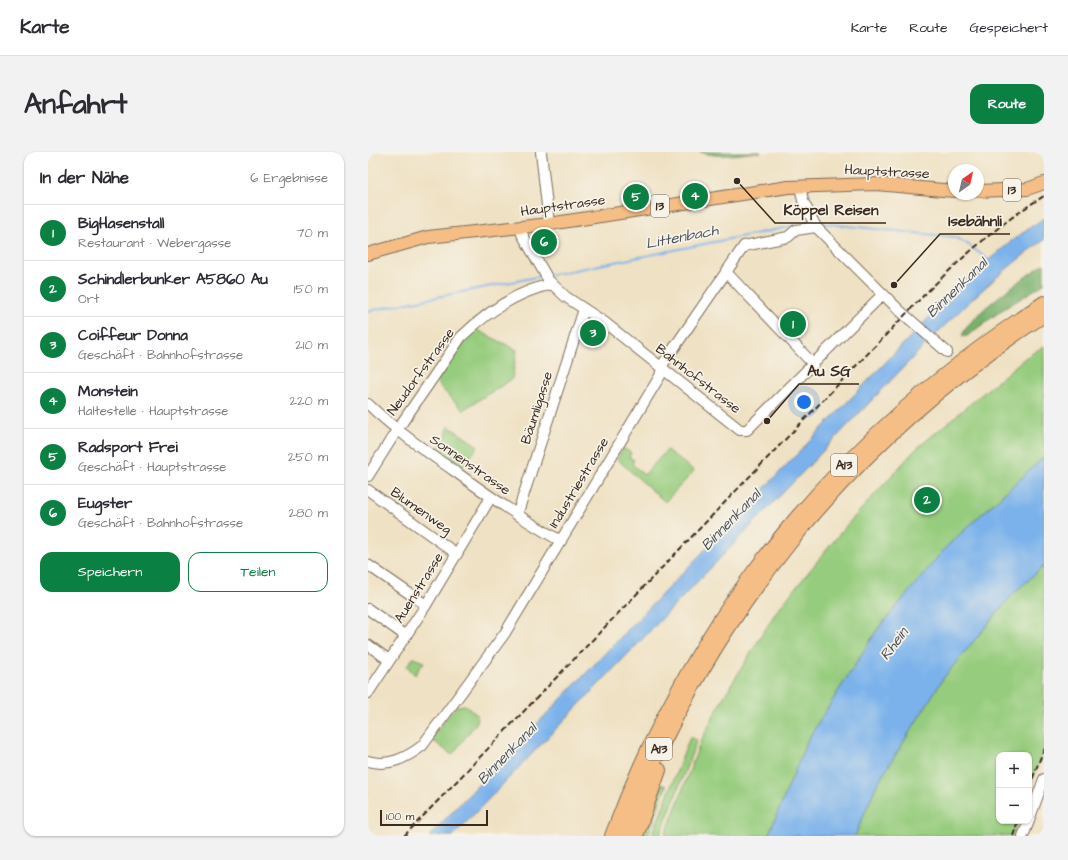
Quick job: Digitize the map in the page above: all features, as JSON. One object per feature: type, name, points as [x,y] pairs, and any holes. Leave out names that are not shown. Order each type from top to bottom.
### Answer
[{"type":"highway","name":"A13","points":[[612,836],[631,785],[666,710],[708,638],[754,571],[806,506],[873,435],[910,403],[970,354],[1044,303]]},
{"type":"highway","name":"A13","points":[[623,836],[657,753],[704,665],[740,608],[764,575],[813,514],[840,483],[880,444],[940,390],[977,361],[1044,316]]},
{"type":"highway","name":"A13","points":[[636,836],[665,754],[683,714],[702,681],[704,665]]},
{"type":"highway","name":"A13","points":[[602,836],[617,797],[631,785]]},
{"type":"main road","name":"13","points":[[984,192],[1027,189],[1044,183]]},
{"type":"main road","name":"Hauptstrasse","points":[[368,254],[428,237],[521,228],[800,186],[876,184],[948,190]]},
{"type":"street","points":[[542,152],[549,224]]},
{"type":"street","points":[[800,186],[803,202],[813,223],[883,294],[944,349]]},
{"type":"street","name":"Industriestrasse","points":[[368,761],[375,763],[392,762],[408,757],[422,746],[505,633],[660,376],[663,364],[744,246],[788,237],[796,230],[813,223]]},
{"type":"street","name":"Bahnhofstrasse","points":[[521,228],[522,234],[550,283],[566,297],[604,322],[740,430],[747,430],[883,294]]},
{"type":"street","points":[[726,272],[813,364]]},
{"type":"street","name":"Neudorfstrasse","points":[[368,476],[397,430],[461,337],[474,325],[496,309],[534,288],[550,283]]},
{"type":"street","name":"Bäumligasse","points":[[517,515],[584,309]]},
{"type":"street","name":"Sonnenstrasse","points":[[368,404],[397,430],[491,497],[517,515],[561,541]]},
{"type":"street","name":"Blumenweg","points":[[368,490],[457,554]]},
{"type":"street","name":"Auenstrasse","points":[[369,688],[390,660],[426,605],[491,497]]},
{"type":"street","points":[[368,565],[426,605]]},
{"type":"street","points":[[368,609],[406,636]]},
{"type":"street","points":[[368,645],[390,660]]},
{"type":"street","points":[[1032,813],[1041,793],[1044,779]]},
{"type":"street","points":[[1024,836],[1028,824]]},
{"type":"green space","points":[[700,152],[761,152],[715,155]]},
{"type":"green space","points":[[1044,264],[1044,284],[1002,310],[967,336],[962,337],[974,319],[997,298]]},
{"type":"green space","points":[[475,329],[517,350],[512,379],[463,410],[438,385],[437,380],[464,339]]},
{"type":"green space","points":[[1044,346],[1044,457],[946,547],[877,630],[808,739],[768,836],[665,836],[700,743],[723,698],[776,612],[846,526],[915,450],[1025,358]]},
{"type":"green space","points":[[448,426],[478,446],[461,470],[435,452],[447,435],[446,430]]},
{"type":"green space","points":[[623,448],[631,453],[629,457],[634,460],[632,464],[644,475],[667,450],[694,471],[665,502],[617,459]]},
{"type":"green space","points":[[1044,566],[1044,749],[1032,779],[1032,752],[996,752],[996,824],[1017,824],[1013,836],[855,836],[876,786],[944,677],[1013,594]]},
{"type":"green space","points":[[413,658],[424,662],[415,675],[407,666]]},
{"type":"green space","points":[[465,705],[477,715],[477,722],[452,755],[431,739],[456,706]]},
{"type":"green space","points":[[690,737],[697,740],[660,836],[652,836]]},
{"type":"green space","points":[[658,783],[666,786],[648,836],[640,836]]},
{"type":"water","points":[[1044,218],[1044,240],[1027,252],[981,291],[922,348],[453,836],[429,836],[965,280],[1014,239]]},
{"type":"water","name":"Rhein","points":[[1044,457],[1044,566],[1013,594],[944,677],[876,786],[855,836],[768,836],[808,739],[877,630],[946,547]]},
{"type":"waterway","name":"Littenbach","points":[[819,223],[954,237],[966,243],[990,261]]},
{"type":"waterway","name":"Littenbach","points":[[550,275],[794,226]]},
{"type":"waterway","name":"Littenbach","points":[[368,311],[541,276]]},
{"type":"railway","points":[[404,836],[928,291],[983,240],[1028,206],[1044,196]]},
{"type":"railway","points":[[1032,779],[1044,749]]},
{"type":"railway","points":[[1013,836],[1017,824]]},
{"type":"place","name":"Köppel Reisen","points":[[737,181]]},
{"type":"place","name":"Monstein","points":[[695,196]]},
{"type":"place","name":"Radsport Frei","points":[[636,197]]},
{"type":"place","name":"Eugster","points":[[544,242]]},
{"type":"place","name":"Isebähnli","points":[[894,285]]},
{"type":"place","name":"BigHasenstall","points":[[793,324]]},
{"type":"place","name":"Coiffeur Donna","points":[[593,333]]},
{"type":"place","name":"Au SG","points":[[767,421]]},
{"type":"place","name":"Schindlerbunker A5860 Au","points":[[927,500]]},
{"type":"water label","name":"Binnenkanal","points":[[957,288]]},
{"type":"water label","name":"Binnenkanal","points":[[731,520]]},
{"type":"water label","name":"Binnenkanal","points":[[507,754]]}]
